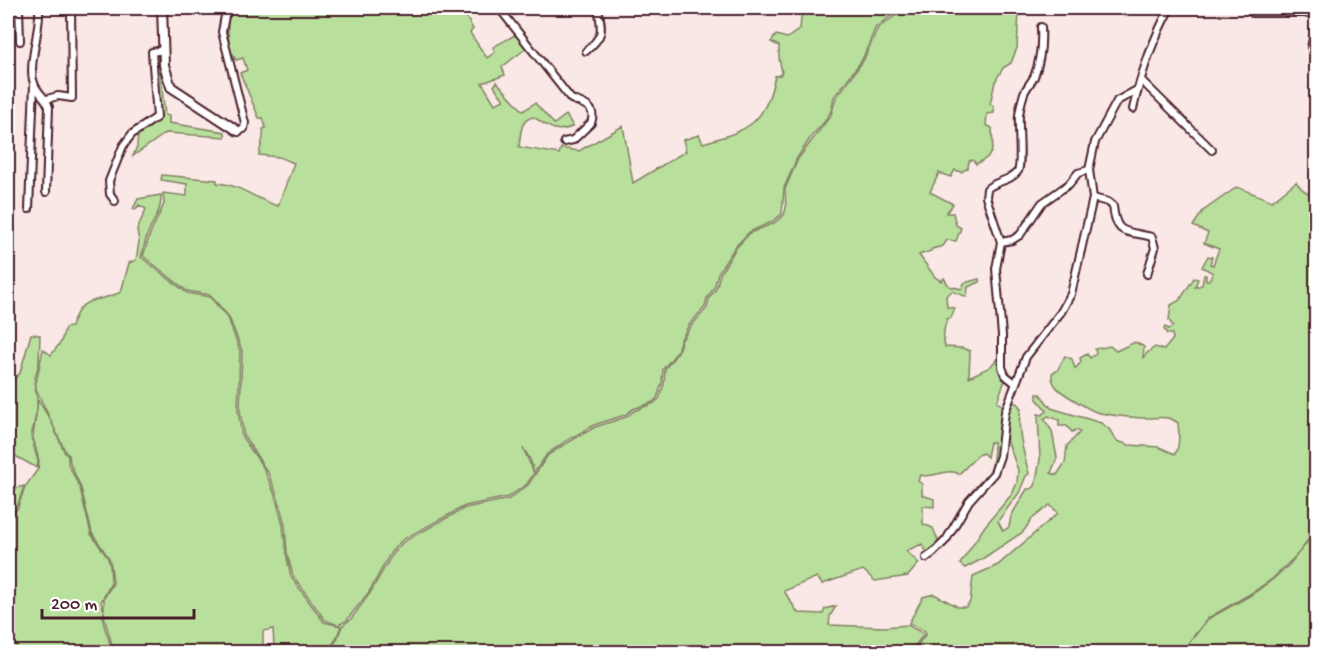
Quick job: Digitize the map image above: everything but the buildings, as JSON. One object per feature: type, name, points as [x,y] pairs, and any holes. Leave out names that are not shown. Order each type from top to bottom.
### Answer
[{"type":"street","points":[[19,8],[20,41]]},
{"type":"street","points":[[29,209],[34,83],[32,70],[39,8]]},
{"type":"street","points":[[47,99],[58,96],[72,98],[71,8]]},
{"type":"street","points":[[162,8],[165,73],[171,87],[238,130],[244,129],[245,123],[222,32],[225,16],[231,8]]},
{"type":"street","points":[[499,8],[571,99],[589,106],[593,111],[591,123],[573,140],[564,142]]},
{"type":"street","points":[[586,51],[602,35],[598,8]]},
{"type":"street","points":[[1133,109],[1156,34],[1170,8]]},
{"type":"street","points":[[1250,8],[1252,13],[1304,13],[1317,16]]},
{"type":"street","points":[[1015,382],[1005,375],[1002,367],[1002,335],[996,269],[1001,242],[986,197],[990,186],[1011,177],[1018,171],[1020,164],[1019,115],[1024,92],[1035,71],[1040,50],[1041,27]]},
{"type":"street","points":[[1311,47],[1317,28]]},
{"type":"street","points":[[115,201],[110,194],[109,181],[123,146],[132,134],[157,117],[152,52],[163,50]]},
{"type":"street","points":[[1141,80],[1212,150]]},
{"type":"street","points":[[34,83],[47,99],[49,118],[46,192]]},
{"type":"street","points":[[926,558],[946,540],[969,501],[994,473],[1000,456],[1005,412],[1015,382],[1026,357],[1061,312],[1071,294],[1093,198],[1089,170],[1095,142],[1117,101],[1137,90]]},
{"type":"street","points":[[1001,242],[1012,240],[1020,235],[1042,203],[1069,184],[1078,173],[1089,170]]},
{"type":"street","points":[[1093,198],[1108,202],[1113,206],[1115,224],[1120,229],[1152,237],[1155,248],[1147,274]]},
{"type":"green space","points":[[234,8],[461,8],[473,29],[470,33],[487,58],[495,52],[493,47],[517,34],[528,47],[502,67],[505,75],[482,83],[495,104],[504,100],[494,86],[497,82],[523,111],[535,103],[554,124],[566,115],[573,126],[562,130],[548,126],[534,117],[529,118],[523,124],[519,147],[559,154],[561,148],[579,151],[623,126],[633,183],[686,151],[683,140],[699,135],[703,143],[732,134],[752,123],[759,116],[771,93],[775,76],[782,72],[779,46],[771,42],[776,35],[787,38],[800,29],[802,8],[899,8],[876,27],[862,60],[834,97],[831,111],[825,121],[797,158],[784,188],[782,214],[773,221],[749,232],[735,247],[718,273],[705,307],[689,325],[677,352],[663,369],[662,383],[657,398],[625,415],[594,425],[566,441],[547,454],[527,484],[508,497],[465,506],[402,540],[391,552],[369,592],[346,621],[338,625],[325,620],[293,576],[287,553],[285,525],[277,495],[268,473],[244,436],[240,410],[242,351],[229,317],[210,295],[187,291],[143,256],[164,204],[163,193],[187,196],[187,184],[161,180],[162,175],[217,180],[217,183],[241,189],[278,206],[294,163],[279,157],[259,155],[263,129],[266,128],[263,118],[259,118],[240,73],[247,70],[243,58],[236,60],[233,54],[230,54],[227,20]],"holes":[[[523,448],[530,459],[534,473]]]},
{"type":"green space","points":[[901,8],[1018,8],[1019,12],[1017,48],[1011,63],[1003,68],[995,82],[990,104],[994,106],[994,113],[987,114],[986,125],[992,128],[992,150],[982,161],[976,164],[973,160],[969,161],[968,168],[961,172],[955,170],[951,177],[939,173],[930,192],[953,204],[946,213],[953,213],[956,225],[961,228],[956,241],[947,240],[943,246],[919,255],[935,277],[941,281],[944,278],[949,286],[962,289],[964,283],[979,279],[980,282],[968,287],[967,297],[952,291],[946,296],[947,307],[955,308],[951,318],[947,319],[944,340],[945,347],[970,351],[969,377],[990,367],[1000,356],[1000,373],[1005,380],[997,402],[1003,406],[995,466],[992,465],[993,442],[990,442],[987,457],[983,453],[978,455],[959,474],[950,472],[930,476],[920,475],[918,481],[922,484],[922,495],[934,499],[934,507],[923,506],[923,524],[933,528],[939,543],[928,554],[922,544],[906,551],[919,563],[908,576],[875,581],[863,570],[822,584],[817,577],[784,591],[798,613],[823,614],[825,609],[836,606],[830,616],[829,625],[884,627],[908,625],[924,634],[910,652],[328,652],[337,640],[342,626],[351,619],[370,593],[393,553],[403,542],[465,508],[509,499],[528,485],[548,455],[595,427],[626,417],[659,399],[664,384],[665,369],[678,352],[681,341],[691,326],[707,308],[720,274],[736,248],[750,233],[774,223],[784,215],[785,189],[798,159],[831,115],[836,98],[863,61],[878,28],[896,15]]},
{"type":"green space","points":[[158,54],[165,115],[169,116],[169,123],[225,132],[225,137],[166,133],[133,156],[137,147],[138,133],[159,118],[155,55]]},
{"type":"green space","points":[[1296,182],[1307,193],[1316,192],[1316,534],[1272,579],[1208,618],[1181,652],[912,652],[926,634],[925,631],[909,623],[923,597],[934,594],[958,607],[966,607],[970,602],[973,576],[998,565],[1058,513],[1050,505],[1032,519],[1023,532],[982,559],[965,568],[960,564],[985,526],[1012,494],[1017,483],[1018,470],[1005,430],[1012,403],[1017,403],[1021,409],[1020,433],[1029,474],[1019,493],[998,521],[1003,531],[1009,527],[1011,516],[1027,489],[1035,486],[1040,460],[1038,414],[1042,415],[1047,411],[1037,399],[1037,394],[1040,394],[1051,408],[1101,423],[1109,429],[1117,441],[1129,445],[1159,447],[1175,454],[1179,435],[1178,423],[1174,420],[1121,416],[1093,411],[1060,391],[1053,382],[1052,373],[1057,371],[1065,356],[1072,359],[1075,369],[1081,362],[1080,358],[1087,354],[1090,358],[1096,354],[1095,349],[1110,346],[1116,351],[1135,342],[1144,347],[1143,358],[1155,347],[1164,350],[1173,339],[1172,334],[1167,334],[1164,329],[1173,326],[1169,320],[1171,305],[1180,300],[1194,278],[1198,279],[1195,287],[1202,285],[1204,275],[1206,275],[1206,280],[1209,280],[1213,273],[1202,267],[1208,256],[1212,257],[1210,264],[1213,265],[1219,249],[1204,243],[1208,233],[1193,226],[1203,211],[1237,187],[1272,201]],"holes":[[[1048,416],[1059,420],[1059,426],[1067,426],[1072,432],[1076,430],[1080,432],[1067,446],[1065,463],[1057,475],[1051,473],[1057,458],[1052,431],[1044,419]]]},
{"type":"green space","points":[[161,195],[159,210],[147,236],[141,257],[187,293],[210,297],[228,318],[240,351],[238,410],[242,437],[263,467],[275,495],[283,525],[291,577],[324,622],[341,626],[327,652],[113,652],[104,611],[103,622],[111,652],[8,652],[8,524],[18,507],[25,487],[38,469],[39,461],[33,437],[38,400],[68,456],[68,464],[80,488],[91,534],[108,558],[111,583],[101,602],[104,610],[104,598],[113,583],[109,558],[92,533],[81,488],[69,455],[36,389],[36,383],[43,349],[51,355],[61,342],[65,328],[71,327],[75,316],[84,304],[121,292],[129,263],[136,260],[139,242],[137,229],[146,209],[139,205],[135,210],[133,209],[138,199]],"holes":[[[273,629],[274,646],[263,645],[263,631]]]},
{"type":"green space","points":[[31,334],[40,335],[39,362],[34,383],[37,410],[31,437],[38,461],[37,468],[8,452],[8,385],[20,373]]},
{"type":"green space","points":[[24,486],[17,507],[8,522],[8,495]]},
{"type":"green space","points":[[1316,536],[1316,652],[1182,652],[1208,619],[1251,595],[1272,580],[1289,565],[1308,541]]}]
